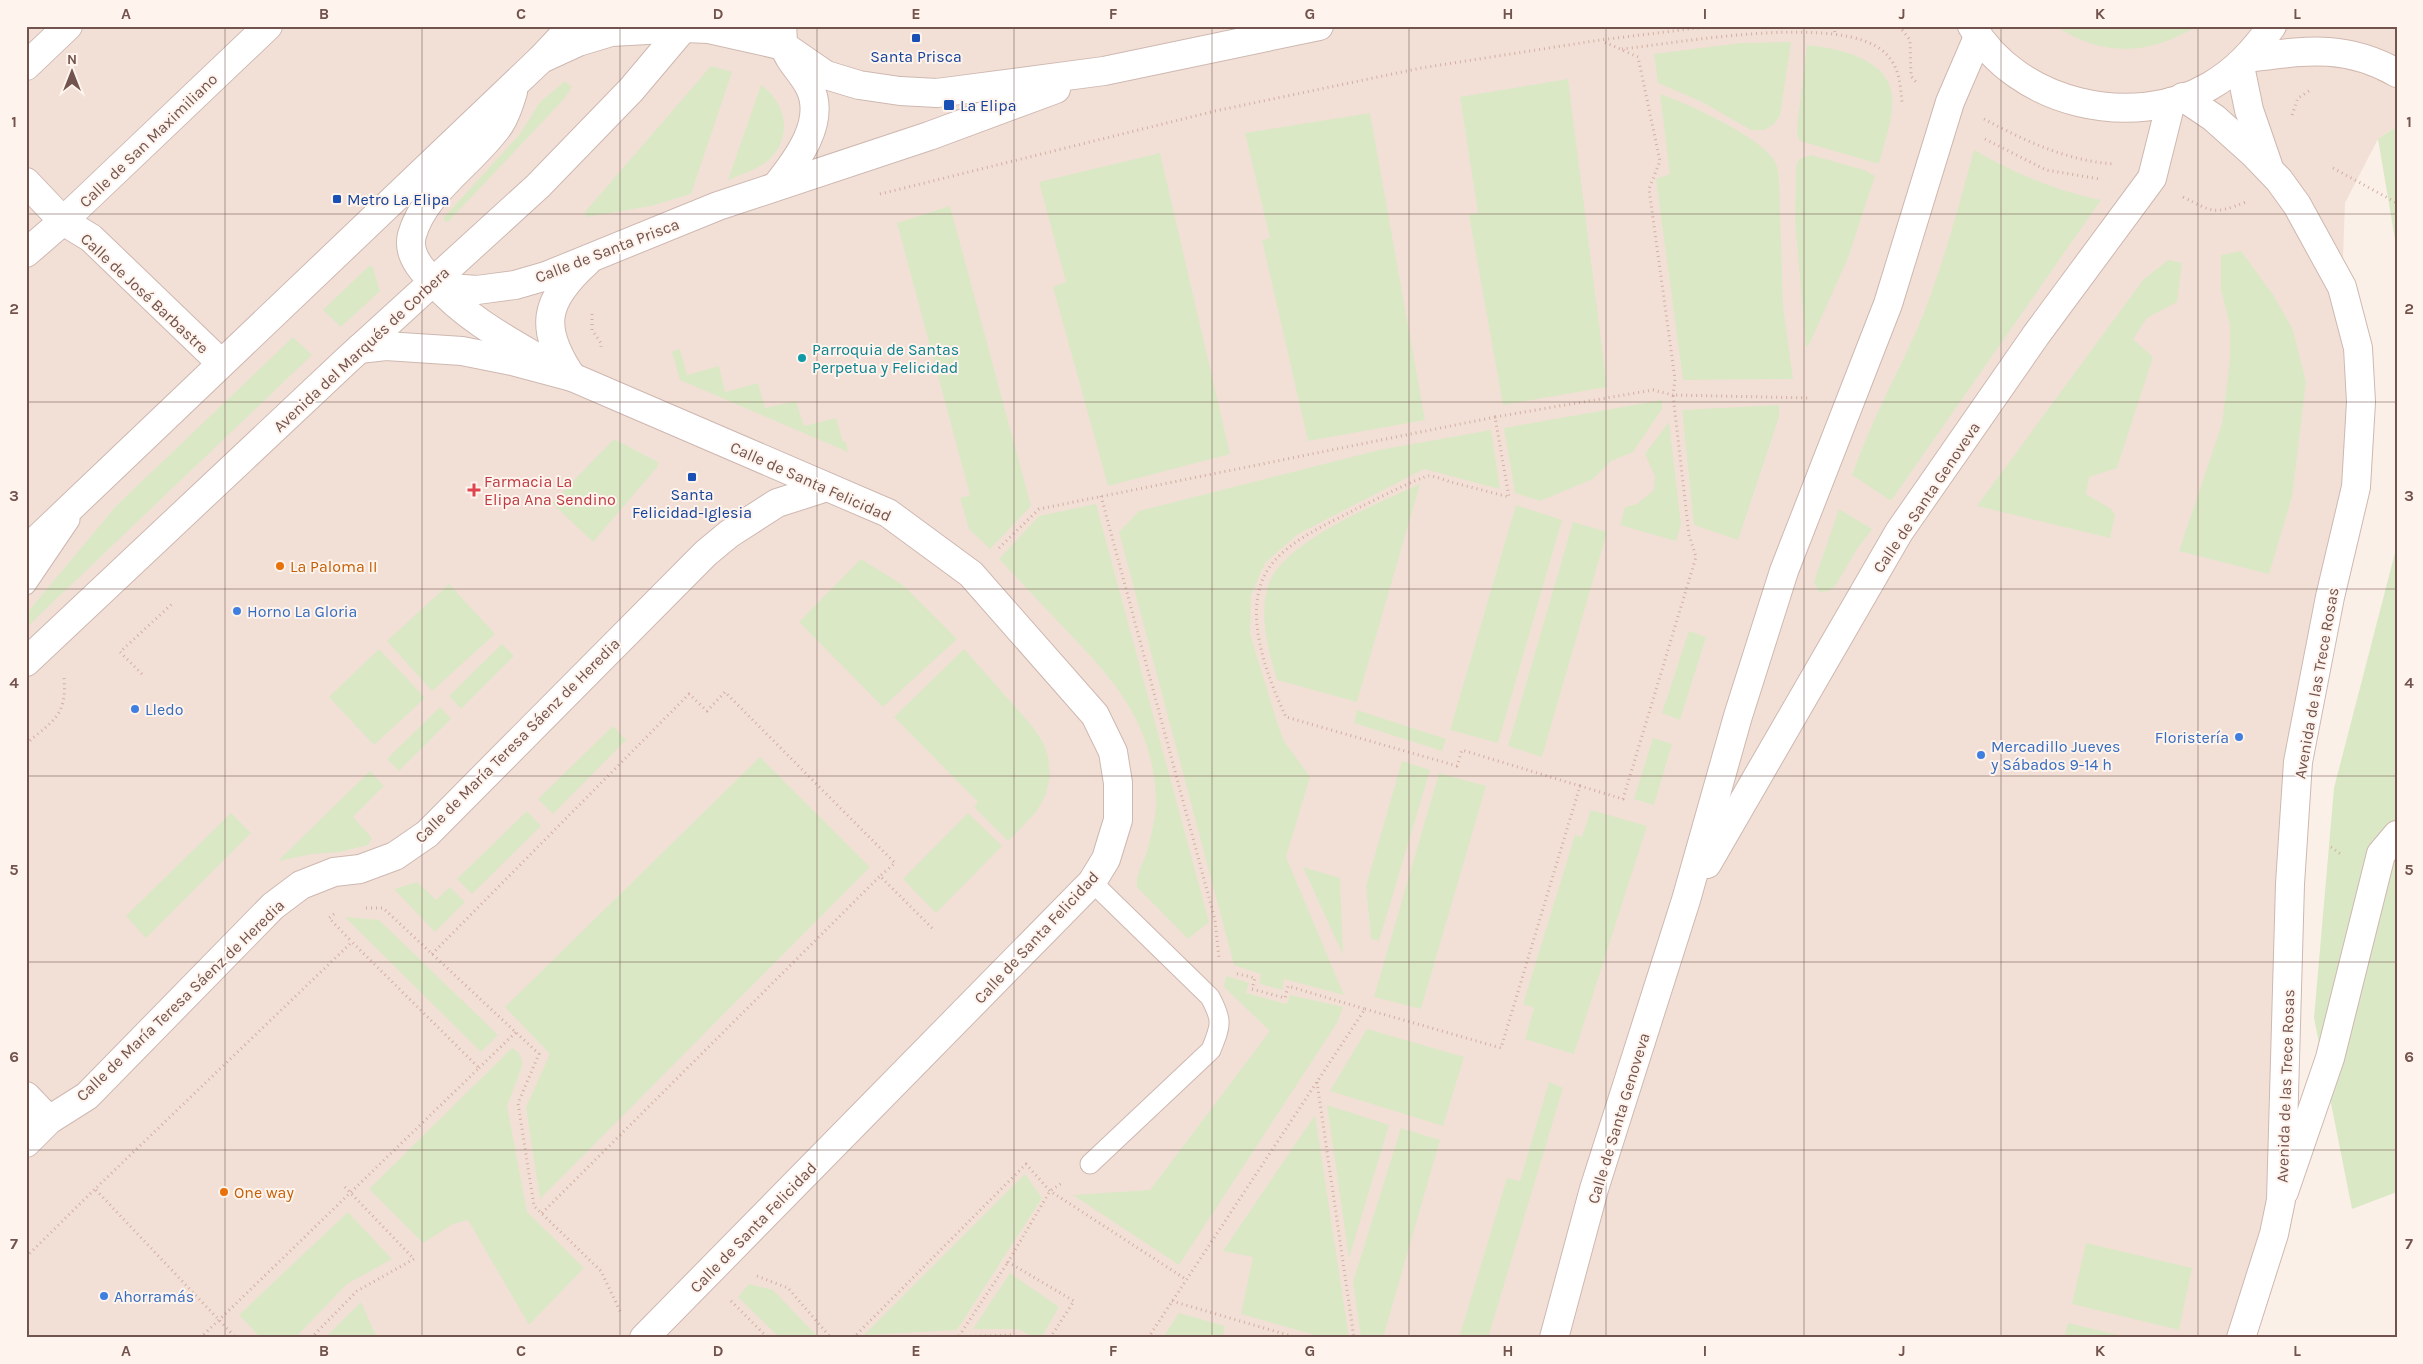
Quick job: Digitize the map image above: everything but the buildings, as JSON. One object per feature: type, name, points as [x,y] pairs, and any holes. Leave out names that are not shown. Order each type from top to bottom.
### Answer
[{"type":"street","points":[[26,66],[68,26]]},
{"type":"street","name":"Calle de San Maximiliano","points":[[26,253],[63,221],[268,26]]},
{"type":"street","points":[[26,550],[541,59],[572,26]]},
{"type":"street","name":"Calle de Santa Prisca","points":[[541,59],[578,42],[610,32],[684,27],[709,29],[783,36],[826,75],[859,86],[937,93],[1104,71],[1319,26]]},
{"type":"street","points":[[1975,32],[1997,59],[2031,82],[2062,97],[2096,106],[2130,108],[2177,100],[2209,87],[2243,62],[2272,26]]},
{"type":"street","name":"Avenida del Marqués de Corbera","points":[[26,662],[359,349],[538,186],[631,90],[684,27]]},
{"type":"street","name":"Calle de Santa Genoveva","points":[[1554,1338],[1594,1189],[1686,900],[1738,716],[1784,571],[1888,304],[1950,102],[1975,32]]},
{"type":"street","points":[[777,185],[795,162],[810,134],[814,108],[811,89],[783,36]]},
{"type":"street","points":[[2243,62],[2303,52],[2339,52],[2368,60],[2397,74]]},
{"type":"street","name":"Avenida de las Trece Rosas","points":[[2243,62],[2249,110],[2269,169]]},
{"type":"street","name":"Calle de Santa Prisca","points":[[434,282],[450,288],[478,290],[515,285],[546,276],[595,254],[777,185],[930,136],[1104,71]]},
{"type":"street","name":"Calle de Santa Felicidad","points":[[516,82],[500,124],[445,184],[421,215],[412,237],[414,253],[420,269],[452,302],[477,323],[572,378]]},
{"type":"street","name":"Avenida de las Trece Rosas","points":[[2177,100],[2214,118],[2269,169],[2297,205],[2342,287],[2358,348],[2361,402],[2356,487],[2330,597],[2298,762],[2290,884],[2281,1200],[2274,1234],[2241,1338]]},
{"type":"street","name":"Calle de Santa Genoveva","points":[[1686,900],[1899,532],[2042,327],[2152,178],[2177,100]]},
{"type":"street","name":"Calle de José Barbastre","points":[[26,182],[63,221],[92,238],[220,363]]},
{"type":"street","points":[[572,378],[558,356],[551,338],[550,316],[567,280],[595,254]]},
{"type":"street","name":"Calle de Santa Felicidad","points":[[359,349],[386,346],[462,351],[512,360],[572,378],[888,513],[971,574],[1095,715],[1113,752],[1118,783],[1118,820],[1106,859],[1092,882],[644,1338]]},
{"type":"street","name":"Calle de María Teresa Sáenz de Heredia","points":[[26,1143],[49,1120],[87,1096],[273,906],[301,885],[334,872],[360,869],[395,856],[427,834],[706,553],[729,534],[777,503],[827,487]]},
{"type":"street","points":[[2281,1200],[2330,1058],[2381,854],[2397,835]]},
{"type":"street","points":[[26,1096],[49,1120]]},
{"type":"lane","points":[[26,585],[93,486]]},
{"type":"lane","points":[[1090,1164],[1211,1050],[1219,1031],[1220,1015],[1210,997],[1092,882]]},
{"type":"path","points":[[871,196],[1215,110],[1421,68],[1600,40],[1714,26]]},
{"type":"path","points":[[1834,26],[1835,34]]},
{"type":"path","points":[[1899,26],[1910,40],[1911,76],[1918,84]]},
{"type":"path","points":[[1622,49],[1743,35],[1815,32],[1835,34],[1864,40],[1885,53],[1900,75],[1902,102]]},
{"type":"path","points":[[1495,417],[1509,497],[1428,476],[1319,529],[1290,548],[1271,566],[1262,582],[1257,607],[1258,638],[1272,687],[1286,717],[1457,766],[1462,750],[1623,799],[1696,557],[1689,535],[1673,395],[1674,379],[1649,189],[1660,161],[1638,57],[1600,40]]},
{"type":"path","points":[[1982,118],[2048,150],[2096,163],[2116,164]]},
{"type":"path","points":[[1985,139],[2046,170],[2100,179]]},
{"type":"path","points":[[2333,168],[2397,203]]},
{"type":"path","points":[[2190,200],[2211,211],[2222,211],[2246,202]]},
{"type":"path","points":[[592,312],[592,330],[601,343],[601,350]]},
{"type":"path","points":[[971,574],[1039,509],[1495,417],[1653,390],[1673,395],[1852,399]]},
{"type":"path","points":[[1101,496],[1215,920],[1219,959]]},
{"type":"path","points":[[142,674],[120,652],[173,603]]},
{"type":"path","points":[[26,744],[62,711],[66,699],[64,675]]},
{"type":"path","points":[[432,954],[689,694],[707,711],[726,692],[895,863],[542,1213]]},
{"type":"path","points":[[1229,971],[1255,978],[1252,989],[1276,996],[1284,998],[1288,986],[1502,1048],[1580,786]]},
{"type":"path","points":[[880,876],[934,930]]},
{"type":"path","points":[[339,908],[329,918],[479,1068]]},
{"type":"path","points":[[357,908],[383,908],[540,1054],[518,1103],[534,1206],[602,1271],[620,1313]]},
{"type":"path","points":[[26,1257],[352,942]]},
{"type":"path","points":[[1148,1338],[1364,1009]]},
{"type":"path","points":[[200,1338],[352,1193],[516,1032]]},
{"type":"path","points":[[1317,1082],[1354,1338]]},
{"type":"path","points":[[853,1338],[1026,1164],[1050,1191],[1187,1280]]},
{"type":"path","points":[[311,1338],[357,1291],[414,1259],[344,1186]]},
{"type":"path","points":[[95,1189],[236,1338]]},
{"type":"path","points":[[959,1337],[1008,1262],[1050,1191]]},
{"type":"path","points":[[1008,1262],[1074,1302],[1050,1338]]},
{"type":"path","points":[[749,1274],[788,1288],[831,1338]]},
{"type":"path","points":[[729,1298],[768,1338]]},
{"type":"path","points":[[1172,1302],[1298,1338]]},
{"type":"path","points":[[920,1338],[1014,1335],[1017,1338]]},
{"type":"shaded area","points":[[26,26],[2397,26],[2397,126],[2378,139],[2345,203],[2342,287],[2361,402],[2298,762],[2281,1200],[2242,1338],[26,1338]]},
{"type":"green space","points":[[2056,26],[2197,26],[2180,36],[2162,43],[2126,49],[2091,44]]},
{"type":"green space","points":[[1791,42],[1780,116],[1773,125],[1764,130],[1751,130],[1702,102],[1658,83],[1654,54],[1741,43]]},
{"type":"green space","points":[[1807,45],[1833,49],[1860,57],[1882,72],[1889,83],[1892,96],[1892,113],[1879,164],[1800,141],[1797,135],[1797,127]]},
{"type":"green space","points":[[711,66],[732,72],[691,194],[651,206],[586,217],[585,212]]},
{"type":"green space","points":[[1568,79],[1607,387],[1503,405],[1469,215],[1478,212],[1460,97]]},
{"type":"green space","points":[[565,81],[572,87],[564,99],[448,222],[444,221],[444,217],[520,134],[540,102]]},
{"type":"green space","points":[[761,85],[770,92],[781,110],[784,120],[782,140],[777,150],[766,163],[728,180]]},
{"type":"green space","points":[[1660,94],[1722,121],[1754,141],[1766,151],[1776,164],[1779,178],[1783,306],[1793,379],[1683,380],[1656,179],[1670,174]]},
{"type":"green space","points":[[1370,113],[1425,420],[1308,441],[1262,240],[1270,238],[1245,133]]},
{"type":"green space","points":[[2397,126],[2397,251],[2378,139]]},
{"type":"green space","points":[[1974,150],[2005,167],[2036,180],[2101,200],[1891,501],[1852,475],[1867,437],[1911,344],[1927,304],[1949,239]]},
{"type":"green space","points":[[1160,153],[1230,454],[1108,486],[1053,287],[1066,282],[1039,182]]},
{"type":"green space","points":[[1811,155],[1864,170],[1875,176],[1848,258],[1809,345],[1806,347],[1795,222],[1796,167],[1799,159]]},
{"type":"green space","points":[[950,206],[1031,506],[990,549],[969,529],[960,498],[970,495],[897,223]]},
{"type":"green space","points":[[2241,251],[2274,296],[2293,330],[2306,382],[2292,497],[2269,574],[2179,551],[2222,424],[2230,359],[2230,325],[2221,290],[2221,255]]},
{"type":"green space","points":[[2168,260],[2182,263],[2177,302],[2147,318],[2133,339],[2153,357],[2117,468],[2089,477],[2086,494],[2111,509],[2115,515],[2110,538],[1977,506],[2143,280]]},
{"type":"green space","points":[[370,265],[373,268],[380,291],[341,327],[323,310]]},
{"type":"green space","points":[[293,337],[312,355],[26,628],[26,614],[116,506]]},
{"type":"green space","points":[[680,349],[687,375],[719,366],[725,392],[758,383],[765,408],[796,401],[804,426],[836,418],[848,452],[680,380],[672,352]]},
{"type":"green space","points":[[1662,400],[1662,409],[1633,452],[1611,461],[1593,479],[1540,501],[1515,493],[1504,428]]},
{"type":"green space","points":[[1779,405],[1779,417],[1738,540],[1694,525],[1682,410]]},
{"type":"green space","points":[[1669,422],[1681,525],[1676,541],[1620,525],[1625,507],[1637,504],[1654,490],[1655,476],[1645,454]]},
{"type":"green space","points":[[1491,430],[1500,489],[1424,469],[1298,534],[1265,563],[1251,595],[1250,634],[1279,728],[1284,741],[1310,777],[1286,857],[1344,995],[1284,979],[1282,990],[1260,984],[1261,974],[1234,965],[1119,532],[1139,511],[1379,450]]},
{"type":"green space","points":[[614,439],[658,462],[658,466],[593,542],[552,503]]},
{"type":"green space","points":[[1420,484],[1357,702],[1277,680],[1268,645],[1264,610],[1268,586],[1276,570],[1291,554],[1334,526],[1381,501]]},
{"type":"green space","points":[[1096,504],[1209,922],[1188,939],[1137,887],[1138,873],[1152,833],[1156,802],[1154,775],[1140,728],[1130,708],[1102,669],[999,559],[1039,516]]},
{"type":"green space","points":[[1516,505],[1562,520],[1498,743],[1450,730]]},
{"type":"green space","points":[[1839,509],[1872,529],[1857,549],[1836,585],[1829,591],[1819,592],[1814,582]]},
{"type":"green space","points":[[1573,522],[1607,532],[1542,757],[1508,746]]},
{"type":"green space","points":[[2397,545],[2397,1192],[2352,1209],[2314,1018],[2334,788]]},
{"type":"green space","points":[[861,559],[904,586],[957,639],[883,707],[799,622]]},
{"type":"green space","points":[[449,584],[495,634],[432,691],[387,641]]},
{"type":"green space","points":[[1689,631],[1706,637],[1680,720],[1662,713]]},
{"type":"green space","points":[[502,644],[514,656],[461,709],[449,696]]},
{"type":"green space","points":[[379,649],[425,698],[374,745],[329,697]]},
{"type":"green space","points":[[964,649],[1033,727],[1044,744],[1048,757],[1050,776],[1046,794],[1037,811],[1008,841],[974,807],[978,802],[894,717]]},
{"type":"green space","points":[[440,707],[451,719],[399,771],[387,759]]},
{"type":"green space","points":[[1357,710],[1446,739],[1442,751],[1354,723]]},
{"type":"green space","points":[[613,726],[626,740],[553,814],[538,799]]},
{"type":"green space","points":[[1653,738],[1672,744],[1654,805],[1634,799]]},
{"type":"green space","points":[[760,757],[870,867],[540,1199],[526,1107],[550,1054],[505,1007]]},
{"type":"green space","points":[[1402,761],[1430,770],[1379,941],[1371,939],[1366,886]]},
{"type":"green space","points":[[370,771],[384,786],[353,817],[372,838],[368,845],[340,852],[312,854],[278,861]]},
{"type":"green space","points":[[1439,773],[1486,786],[1421,1009],[1374,997]]},
{"type":"green space","points":[[1591,810],[1647,826],[1574,1054],[1525,1039],[1534,1008],[1523,1004],[1575,835],[1582,837]]},
{"type":"green space","points":[[527,811],[541,826],[472,894],[457,879]]},
{"type":"green space","points":[[231,813],[251,833],[146,938],[126,916]]},
{"type":"green space","points":[[968,813],[1002,846],[936,913],[903,879]]},
{"type":"green space","points":[[1303,867],[1340,878],[1343,955]]},
{"type":"green space","points":[[417,882],[436,900],[450,887],[465,902],[435,932],[394,889]]},
{"type":"green space","points":[[345,917],[379,920],[498,1035],[481,1052]]},
{"type":"green space","points":[[1226,976],[1249,983],[1246,993],[1287,1004],[1290,995],[1343,1007],[1337,1023],[1179,1265],[1073,1195],[1150,1190],[1270,1031],[1224,987]]},
{"type":"green space","points":[[1367,1029],[1464,1057],[1443,1126],[1330,1091]]},
{"type":"green space","points":[[512,1048],[519,1053],[523,1064],[507,1106],[527,1212],[584,1268],[529,1325],[468,1220],[453,1224],[423,1243],[369,1189]]},
{"type":"green space","points":[[1549,1082],[1563,1088],[1488,1338],[1459,1338],[1507,1178],[1520,1181]]},
{"type":"green space","points":[[1327,1105],[1389,1125],[1349,1258]]},
{"type":"green space","points":[[1315,1115],[1349,1338],[1326,1338],[1241,1314],[1253,1257],[1223,1251]]},
{"type":"green space","points":[[1401,1128],[1440,1140],[1383,1338],[1361,1338],[1353,1282]]},
{"type":"green space","points":[[1025,1174],[1042,1198],[957,1330],[864,1335]]},
{"type":"green space","points":[[348,1212],[392,1259],[347,1284],[295,1338],[261,1338],[239,1315]]},
{"type":"green space","points":[[2086,1243],[2192,1268],[2179,1330],[2072,1304]]},
{"type":"green space","points":[[1010,1273],[1059,1307],[1041,1338],[1035,1338],[1018,1329],[973,1329]]},
{"type":"green space","points":[[749,1284],[773,1290],[819,1338],[780,1338],[738,1297]]},
{"type":"green space","points":[[361,1302],[377,1338],[325,1338]]},
{"type":"green space","points":[[1179,1313],[1225,1326],[1222,1338],[1163,1338]]},
{"type":"green space","points":[[2068,1323],[2131,1338],[2064,1338]]},
{"type":"place","name":"Santa Prisca","points":[[916,38]]},
{"type":"place","name":"La Elipa","points":[[949,105]]},
{"type":"place","name":"Metro La Elipa","points":[[337,199]]},
{"type":"place","name":"Parroquia de Santas Perpetua y Felicidad","points":[[802,358]]},
{"type":"place","name":"Santa Felicidad-Iglesia","points":[[692,477]]},
{"type":"place","name":"Farmacia La Elipa Ana Sendino","points":[[474,490]]},
{"type":"place","name":"La Paloma II","points":[[280,566]]},
{"type":"place","name":"Horno La Gloria","points":[[237,611]]},
{"type":"place","name":"Lledo","points":[[135,709]]},
{"type":"place","name":"Floristería","points":[[2239,737]]},
{"type":"place","name":"Mercadillo Jueves y Sábados 9-14 h","points":[[1981,755]]},
{"type":"place","name":"One way","points":[[224,1192]]},
{"type":"place","name":"Ahorramás","points":[[104,1296]]}]
